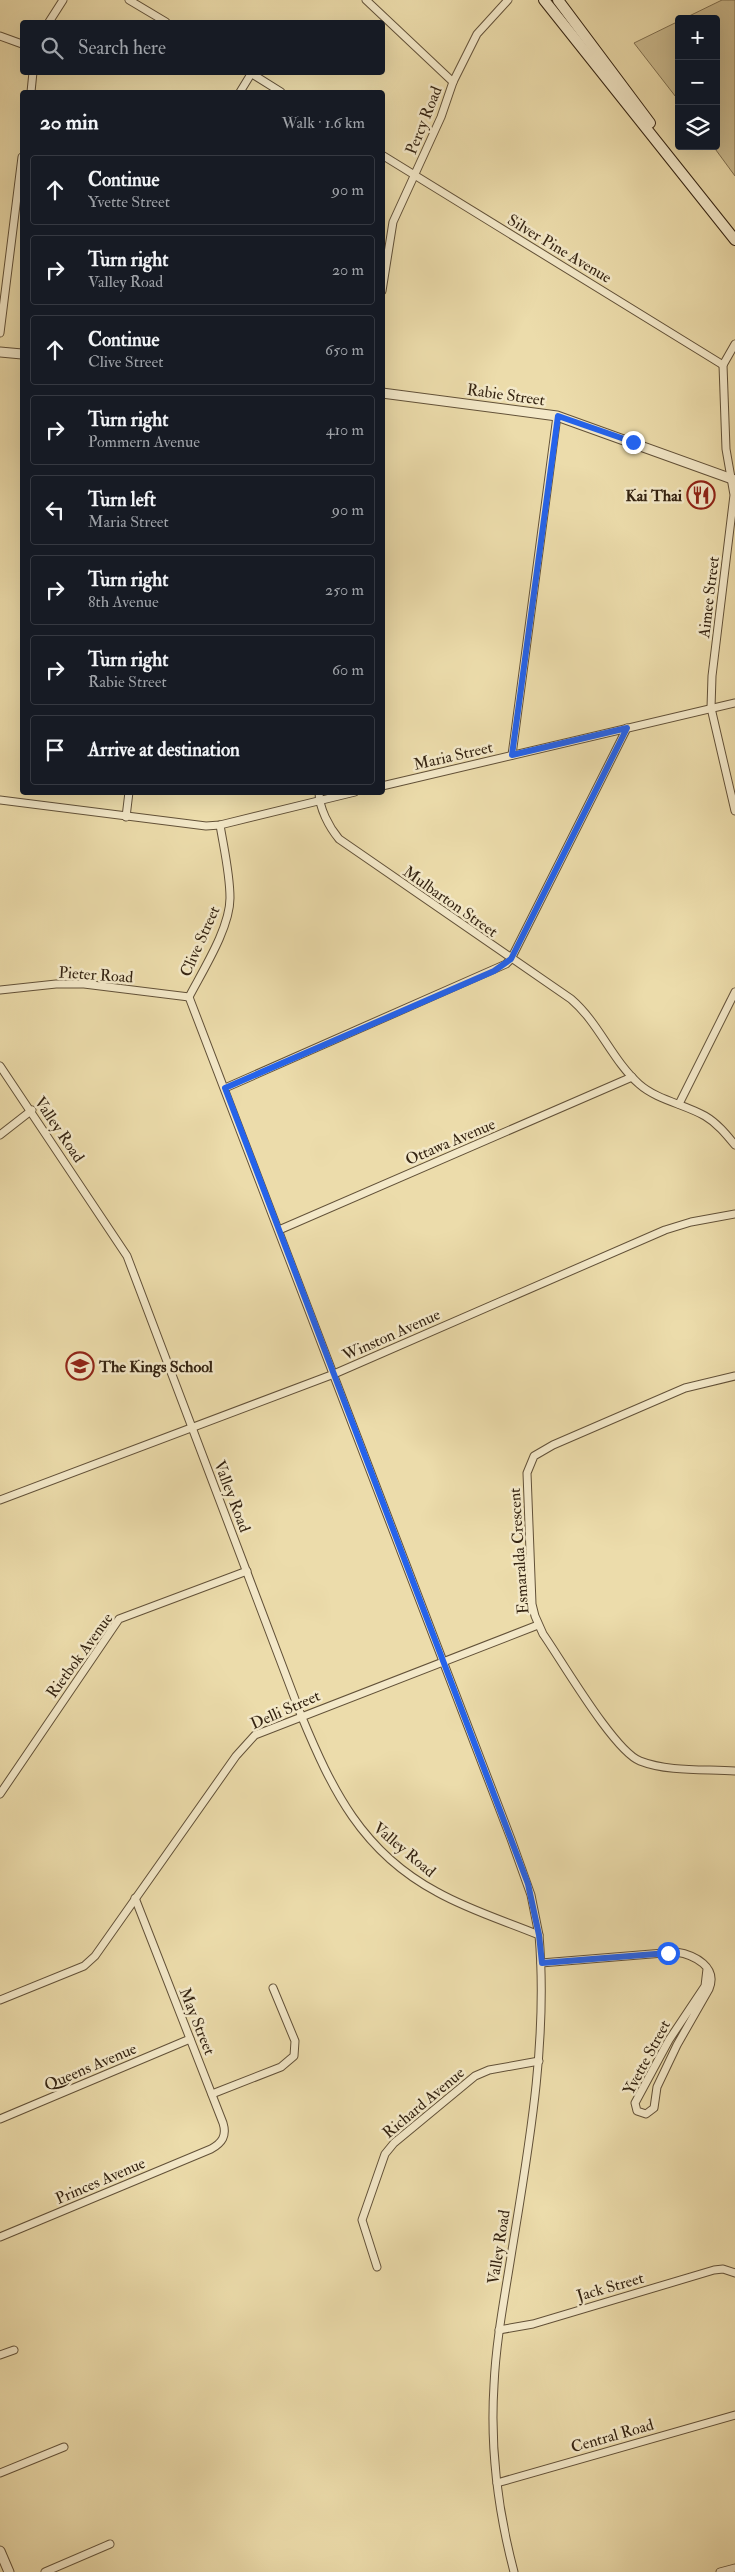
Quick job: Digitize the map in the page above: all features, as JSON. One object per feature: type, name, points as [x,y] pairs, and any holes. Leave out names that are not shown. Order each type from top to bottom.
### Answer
[{"type":"main road","points":[[544,0],[735,240]]},
{"type":"main road","points":[[558,0],[735,232]]},
{"type":"street","points":[[50,20],[63,0]]},
{"type":"street","points":[[129,0],[163,20]]},
{"type":"street","points":[[366,0],[453,82]]},
{"type":"street","name":"Percy Road","points":[[385,272],[393,222],[441,117],[453,82],[477,34],[508,0]]},
{"type":"street","points":[[0,36],[20,43]]},
{"type":"street","points":[[31,90],[33,75]]},
{"type":"street","points":[[241,90],[249,75]]},
{"type":"street","points":[[253,75],[278,90]]},
{"type":"street","name":"Silver Pine Avenue","points":[[385,157],[723,365]]},
{"type":"street","points":[[0,332],[20,173]]},
{"type":"street","points":[[723,365],[735,344]]},
{"type":"street","points":[[0,352],[20,354]]},
{"type":"street","name":"Aimee Street","points":[[723,365],[726,449],[733,479],[734,502],[712,676],[711,708],[735,811]]},
{"type":"street","name":"Rabie Street","points":[[385,393],[558,416],[733,479]]},
{"type":"street","points":[[512,755],[558,416]]},
{"type":"street","name":"Maria Street","points":[[385,785],[735,703]]},
{"type":"street","points":[[225,1088],[494,971],[511,959],[627,728]]},
{"type":"street","points":[[126,817],[129,795]]},
{"type":"street","points":[[319,795],[319,801]]},
{"type":"street","points":[[0,800],[206,826],[220,825],[343,795]]},
{"type":"street","name":"Mulbarton Street","points":[[319,801],[332,830],[344,843],[577,1005],[632,1077],[648,1090],[714,1122],[735,1145]]},
{"type":"street","name":"Clive Street","points":[[220,825],[229,886],[230,908],[223,929],[189,997],[528,1884],[539,1935]]},
{"type":"street","name":"Pieter Road","points":[[0,990],[72,984],[189,997]]},
{"type":"street","points":[[679,1104],[735,992]]},
{"type":"street","name":"Valley Road","points":[[0,1066],[32,1110],[127,1256],[301,1715],[333,1789],[362,1830],[378,1847],[414,1878],[436,1892],[539,1935],[542,1963],[538,2062],[499,2330],[493,2413],[497,2483],[514,2572]]},
{"type":"street","name":"Ottawa Avenue","points":[[279,1230],[632,1077]]},
{"type":"street","points":[[0,1135],[32,1110]]},
{"type":"street","name":"Winston Avenue","points":[[0,1500],[334,1374],[665,1230],[691,1222],[735,1214]]},
{"type":"street","name":"Esmaralda Crescent","points":[[735,1376],[668,1395],[553,1445],[534,1456],[527,1473],[531,1585],[538,1624],[612,1736],[630,1756],[648,1764],[735,1772]]},
{"type":"street","name":"Rietbok Avenue","points":[[0,1794],[119,1619],[247,1571]]},
{"type":"street","name":"Delli Street","points":[[0,2000],[84,1966],[100,1950],[244,1745],[262,1731],[538,1624]]},
{"type":"street","name":"May Street","points":[[135,1898],[212,2094],[225,2132],[220,2143],[211,2149]]},
{"type":"street","points":[[542,1963],[676,1952],[689,1954],[701,1961],[707,1969]]},
{"type":"street","name":"Yvette Street","points":[[707,1969],[712,1975],[709,1989],[677,2045],[657,2088],[654,2108],[649,2113],[640,2112],[635,2106],[636,2100],[669,2040],[705,1986],[707,1969]]},
{"type":"street","points":[[212,2094],[281,2067],[294,2056],[295,2040],[273,1988]]},
{"type":"street","name":"Queens Avenue","points":[[0,2119],[190,2039]]},
{"type":"street","name":"Richard Avenue","points":[[377,2267],[362,2220],[381,2164],[389,2148],[475,2076],[489,2070],[538,2062]]},
{"type":"street","name":"Princes Avenue","points":[[0,2237],[211,2149]]},
{"type":"street","name":"Jack Street","points":[[499,2330],[532,2324],[714,2270],[731,2272]]},
{"type":"street","points":[[0,2355],[14,2350]]},
{"type":"street","name":"Central Road","points":[[497,2483],[735,2415]]},
{"type":"street","points":[[0,2473],[64,2447]]},
{"type":"street","points":[[45,2572],[110,2544]]},
{"type":"street","points":[[0,2551],[9,2572]]},
{"type":"street","points":[[720,2572],[735,2568]]},
{"type":"shaded area","points":[[722,0],[735,0],[735,176],[716,150],[720,150],[720,15],[691,15]]},
{"type":"shaded area","points":[[675,23],[675,96],[634,43]]},
{"type":"place","name":"Kai Thai","points":[[701,495]]},
{"type":"place","name":"The Kings School","points":[[80,1366]]},
{"type":"route","points":[[633,442],[558,416],[512,755],[627,728],[511,959],[494,971],[225,1088],[528,1884],[539,1935],[542,1963],[668,1953]]}]
